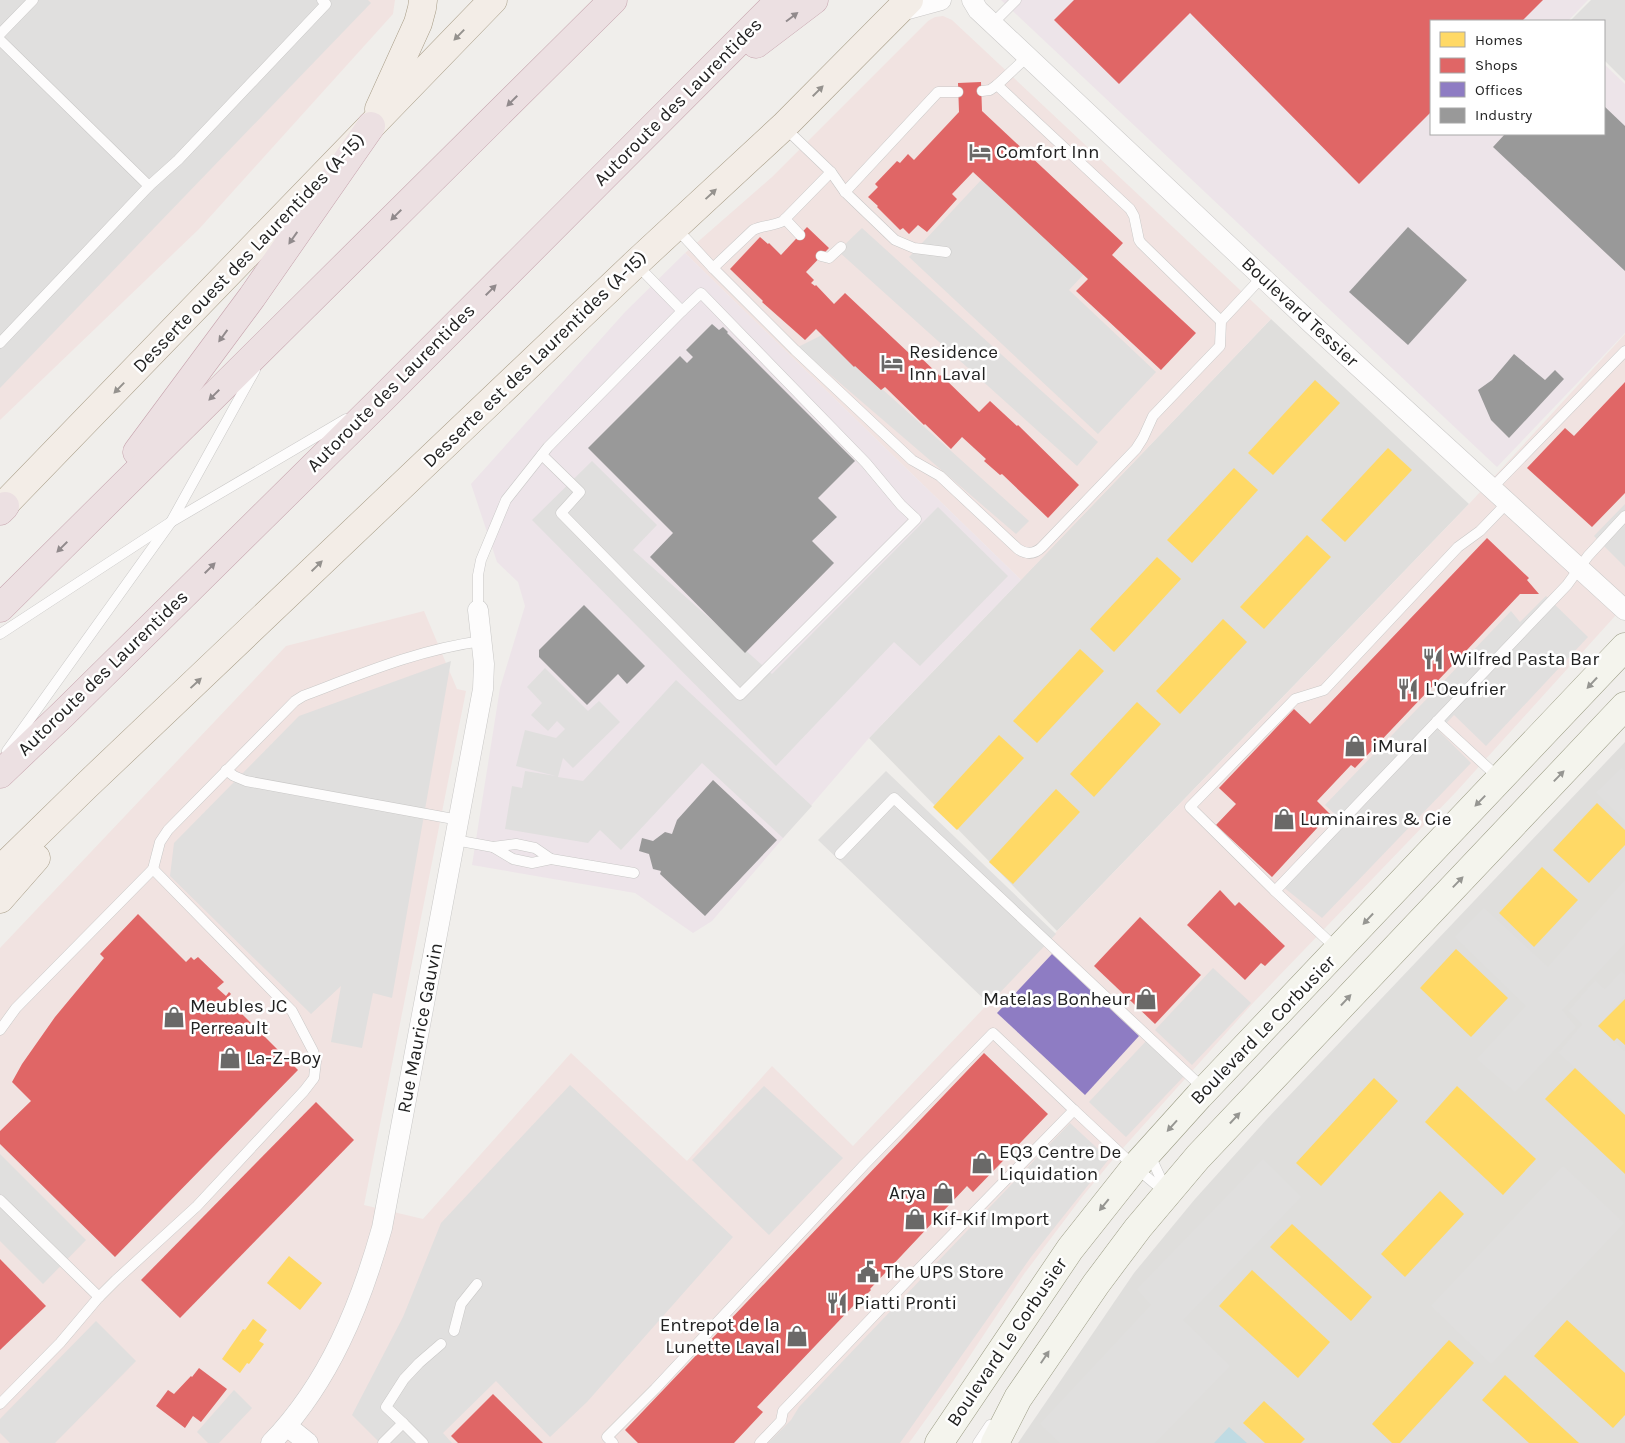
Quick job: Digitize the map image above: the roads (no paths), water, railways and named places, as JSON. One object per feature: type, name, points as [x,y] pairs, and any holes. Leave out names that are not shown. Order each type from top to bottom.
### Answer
[{"type":"highway","points":[[546,66],[600,0]]},
{"type":"highway","points":[[0,608],[612,0]]},
{"type":"highway","name":"Autoroute des Laurentides","points":[[0,774],[382,399],[780,0]]},
{"type":"highway","points":[[682,98],[814,0]]},
{"type":"highway","points":[[83,526],[252,297],[371,126]]},
{"type":"main road","points":[[371,126],[418,23],[423,0]]},
{"type":"main road","name":"Desserte ouest des Laurentides (A-15)","points":[[2,509],[493,0]]},
{"type":"main road","name":"Desserte est des Laurentides (A-15)","points":[[160,716],[635,264],[784,126],[903,6]]},
{"type":"main road","points":[[0,870],[160,716]]},
{"type":"main road","points":[[0,899],[160,716]]},
{"type":"street","name":"Boulevard Tessier","points":[[903,6],[942,0],[975,5],[992,24],[1262,277],[1491,490],[1625,610]]},
{"type":"street","name":"Rue Maurice Gauvin","points":[[271,1443],[287,1426],[322,1374],[342,1339],[362,1294],[377,1246],[403,1119],[483,689],[484,664],[478,610]]},
{"type":"street","name":"Boulevard Le Corbusier","points":[[939,1443],[1070,1249],[1142,1160],[1205,1090],[1625,648]]},
{"type":"street","name":"Boulevard Le Corbusier","points":[[995,1443],[1018,1398],[1096,1284],[1167,1193],[1238,1114],[1625,706]]},
{"type":"street","points":[[287,1426],[308,1443]]},
{"type":"lane","points":[[0,343],[149,186],[186,152],[326,4],[322,0]]},
{"type":"lane","points":[[992,24],[1016,0]]},
{"type":"lane","points":[[0,34],[31,1]]},
{"type":"lane","points":[[0,40],[149,186]]},
{"type":"lane","points":[[982,90],[990,90],[997,85],[1027,57]]},
{"type":"lane","points":[[997,85],[1130,209],[1134,216],[1141,243],[1222,321]]},
{"type":"lane","points":[[845,192],[938,92],[958,92]]},
{"type":"lane","points":[[784,126],[831,172],[845,192],[895,240],[914,248],[946,252]]},
{"type":"lane","points":[[713,268],[754,230],[759,227],[780,223],[785,219],[831,172]]},
{"type":"lane","points":[[785,219],[800,234]]},
{"type":"lane","points":[[676,228],[795,350],[912,460],[940,476],[1018,549],[1026,553],[1034,553],[1042,547],[1136,449],[1153,416],[1220,346],[1222,321],[1262,277]]},
{"type":"lane","points":[[821,256],[830,258],[841,247]]},
{"type":"lane","points":[[635,264],[682,311]]},
{"type":"lane","points":[[478,610],[480,566],[496,520],[506,500],[542,455],[701,293],[866,462],[901,505],[916,519],[740,695],[560,512],[580,492],[542,455]]},
{"type":"lane","points":[[0,762],[171,522],[274,336]]},
{"type":"lane","points":[[1491,490],[1625,352]]},
{"type":"lane","points":[[0,634],[171,522],[382,399]]},
{"type":"lane","points":[[1338,950],[1190,807],[1295,699],[1324,690],[1458,547],[1480,531],[1507,503]]},
{"type":"lane","points":[[1275,891],[1567,585],[1578,568],[1625,516]]},
{"type":"lane","points":[[0,1030],[16,1008],[153,869],[158,849],[164,836],[226,770],[282,714],[303,696],[430,651],[482,642]]},
{"type":"lane","points":[[1437,721],[1500,779]]},
{"type":"lane","points":[[226,770],[246,781],[459,820]]},
{"type":"lane","points":[[840,854],[894,798],[1205,1090]]},
{"type":"lane","points":[[455,840],[493,847],[516,844],[535,848],[551,859]]},
{"type":"lane","points":[[493,847],[513,859],[526,862],[532,863],[551,859],[634,873]]},
{"type":"lane","points":[[0,1404],[60,1343],[99,1297],[197,1206],[314,1078],[316,1070],[313,1052],[289,1006],[153,869]]},
{"type":"lane","points":[[613,1443],[607,1437],[662,1382],[864,1165],[993,1033],[1074,1110],[1142,1160],[1167,1193]]},
{"type":"lane","points":[[760,1443],[781,1421],[783,1411],[1074,1110]]},
{"type":"lane","points":[[1142,1160],[1167,1193]]},
{"type":"lane","points":[[0,1200],[99,1297]]},
{"type":"lane","points":[[454,1332],[461,1304],[477,1284]]},
{"type":"lane","points":[[423,1443],[386,1407],[404,1379],[418,1363],[441,1344]]},
{"type":"lane","name":"Boulevard Le Corbusier","points":[[978,1443],[990,1426],[1018,1398]]},
{"type":"lane","points":[[383,1443],[403,1423]]},
{"type":"water","points":[[1229,1427],[1247,1443],[1214,1443]]},
{"type":"place","name":"Comfort Inn","points":[[980,152]]},
{"type":"place","name":"Residence Inn Laval","points":[[892,363]]},
{"type":"place","name":"Wilfred Pasta Bar","points":[[1433,659]]},
{"type":"place","name":"L'Oeufrier","points":[[1408,689]]},
{"type":"place","name":"iMural","points":[[1355,746]]},
{"type":"place","name":"Luminaires & Cie","points":[[1284,819]]},
{"type":"place","name":"Matelas Bonheur","points":[[1146,999]]},
{"type":"place","name":"Meubles JC Perreault","points":[[174,1017]]},
{"type":"place","name":"La-Z-Boy","points":[[230,1058]]},
{"type":"place","name":"EQ3 Centre De Liquidation","points":[[982,1163]]},
{"type":"place","name":"Arya","points":[[943,1193]]},
{"type":"place","name":"Kif-Kif Import","points":[[915,1219]]},
{"type":"place","name":"The UPS Store","points":[[868,1272]]},
{"type":"place","name":"Piatti Pronti","points":[[837,1303]]},
{"type":"place","name":"Entrepot de la Lunette Laval","points":[[797,1336]]}]
